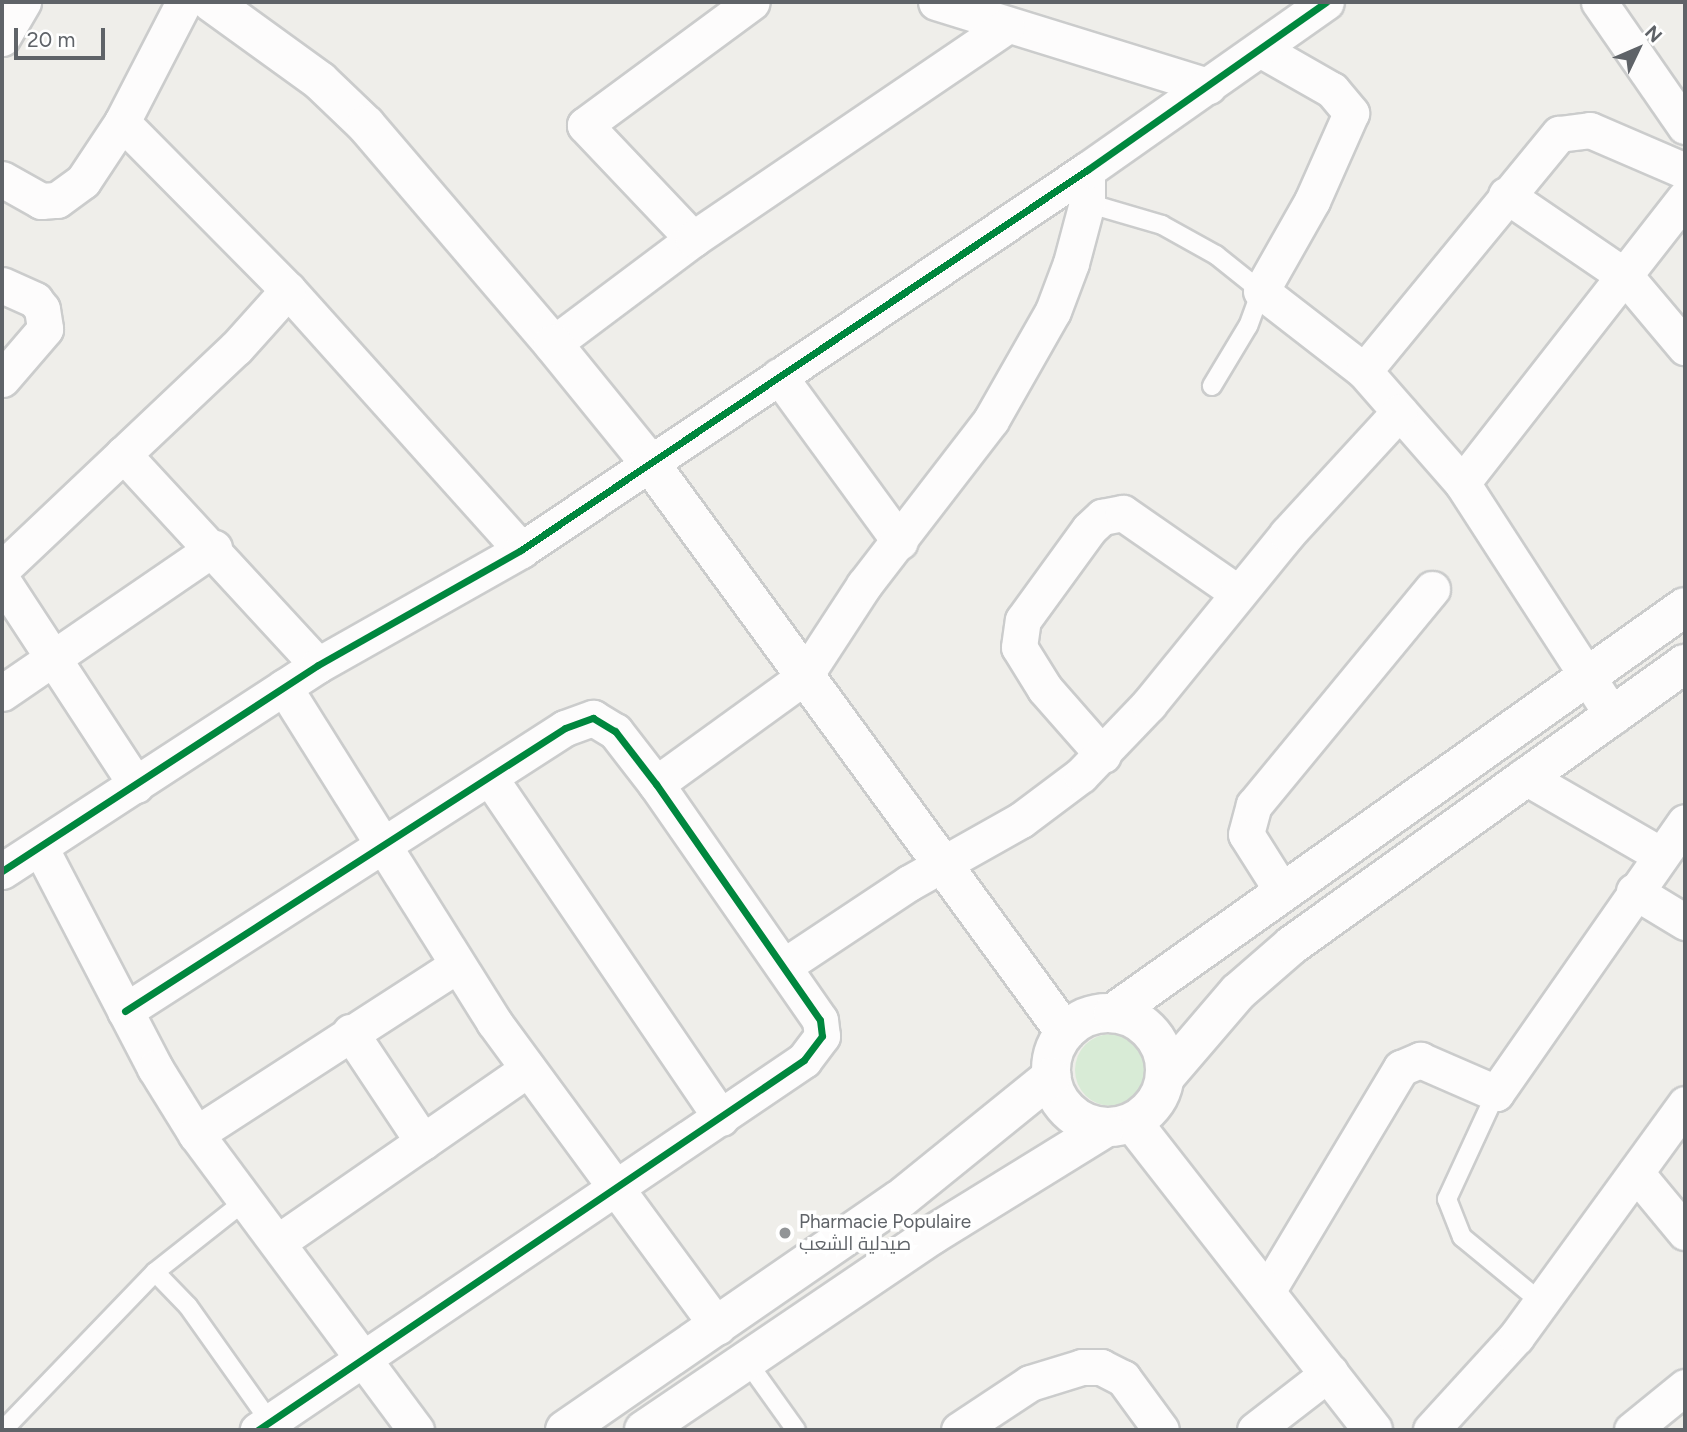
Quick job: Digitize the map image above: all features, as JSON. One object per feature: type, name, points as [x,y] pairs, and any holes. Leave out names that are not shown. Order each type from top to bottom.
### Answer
[{"type":"main road","points":[[227,6],[320,81],[366,125],[554,344],[649,462],[1065,1032]]},
{"type":"main road","points":[[1373,1430],[1268,1290],[1119,1125],[1069,1112],[1051,1077],[1053,1053],[1065,1032],[1087,1017],[1113,1013],[1685,607]]},
{"type":"main road","points":[[644,1430],[746,1360],[1156,1104],[1166,1076],[1238,992],[1292,945],[1524,776],[1685,664]]},
{"type":"main road","points":[[1113,1013],[1147,1027],[1165,1058],[1166,1076]]},
{"type":"main road","points":[[565,1430],[899,1200],[1051,1077]]},
{"type":"street","points":[[2,38],[23,2]]},
{"type":"street","points":[[2,179],[41,201],[57,200],[83,181],[122,122],[184,2]]},
{"type":"street","points":[[693,239],[585,125],[752,2]]},
{"type":"street","points":[[936,2],[1208,86]]},
{"type":"street","points":[[2,871],[318,665],[521,550],[779,376],[1087,187],[1208,86],[1326,2]]},
{"type":"street","points":[[1599,2],[1685,126]]},
{"type":"street","points":[[554,344],[693,239],[1007,26]]},
{"type":"street","points":[[1260,49],[1332,90],[1351,113],[1312,201],[1261,291],[1364,371],[1462,483],[1589,674],[1613,716]]},
{"type":"street","points":[[122,122],[288,290],[521,550]]},
{"type":"street","points":[[1364,371],[1552,140],[1578,128],[1685,171]]},
{"type":"street","points":[[656,784],[804,677],[1017,377],[1053,311],[1087,187]]},
{"type":"street","points":[[1506,195],[1626,276],[1685,347]]},
{"type":"street","points":[[1462,483],[1685,198]]},
{"type":"street","points":[[2,285],[35,300],[43,309],[45,329],[2,379]]},
{"type":"street","points":[[2,569],[236,348],[288,290]]},
{"type":"street","points":[[779,376],[900,542]]},
{"type":"street","points":[[784,966],[943,865],[1041,807],[1103,755],[1238,593],[1399,412]]},
{"type":"street","points":[[123,454],[214,548],[318,665]]},
{"type":"street","points":[[1103,755],[1045,689],[1019,647],[1023,620],[1090,528],[1102,517],[1124,513],[1238,593]]},
{"type":"street","points":[[2,693],[53,661],[214,548]]},
{"type":"street","points":[[2,580],[136,785]]},
{"type":"street","points":[[1283,891],[1245,834],[1254,805],[1432,589]]},
{"type":"street","points":[[284,687],[385,844],[456,966],[528,1069],[619,1186],[718,1327]]},
{"type":"street","points":[[125,1011],[565,728],[593,718],[615,732],[656,784],[815,1010],[822,1036],[804,1060],[366,1360],[264,1426]]},
{"type":"street","points":[[1524,776],[1659,854]]},
{"type":"street","points":[[490,778],[721,1118]]},
{"type":"street","points":[[1268,1290],[1401,1068],[1420,1060],[1496,1093],[1659,854],[1685,822]]},
{"type":"street","points":[[40,847],[125,1011],[196,1134],[416,1430]]},
{"type":"street","points":[[1634,891],[1685,922]]},
{"type":"street","points":[[196,1134],[456,966]]},
{"type":"street","points":[[350,1032],[423,1142]]},
{"type":"street","points":[[278,1242],[528,1069]]},
{"type":"street","points":[[1431,1430],[1542,1303],[1685,1104]]},
{"type":"street","points":[[1636,1173],[1685,1232]]},
{"type":"street","points":[[959,1430],[1030,1383],[1082,1367],[1101,1367],[1123,1378],[1161,1430]]},
{"type":"street","points":[[1255,1430],[1330,1372]]},
{"type":"street","points":[[1632,1430],[1685,1387]]},
{"type":"lane","points":[[1087,187],[1216,255],[1261,291],[1248,326],[1212,386]]},
{"type":"lane","points":[[1496,1093],[1447,1199],[1462,1237],[1542,1303]]},
{"type":"lane","points":[[3,1430],[155,1272],[245,1201]]},
{"type":"lane","points":[[155,1272],[188,1306],[264,1426]]},
{"type":"lane","points":[[746,1360],[796,1430]]},
{"type":"green space","points":[[1118,1034],[1137,1044],[1145,1056],[1145,1084],[1137,1096],[1125,1104],[1104,1106],[1085,1096],[1077,1084],[1075,1063],[1085,1044],[1097,1036]]},
{"type":"cycle path","points":[[2,871],[318,665],[521,550],[1087,170],[1326,2]]},
{"type":"cycle path","points":[[125,1011],[565,728],[593,718],[615,731],[656,784],[820,1020],[822,1036],[804,1060],[258,1430]]},
{"type":"place","name":"Pharmacie Populaire صيدلية الشعب","points":[[785,1233]]}]
